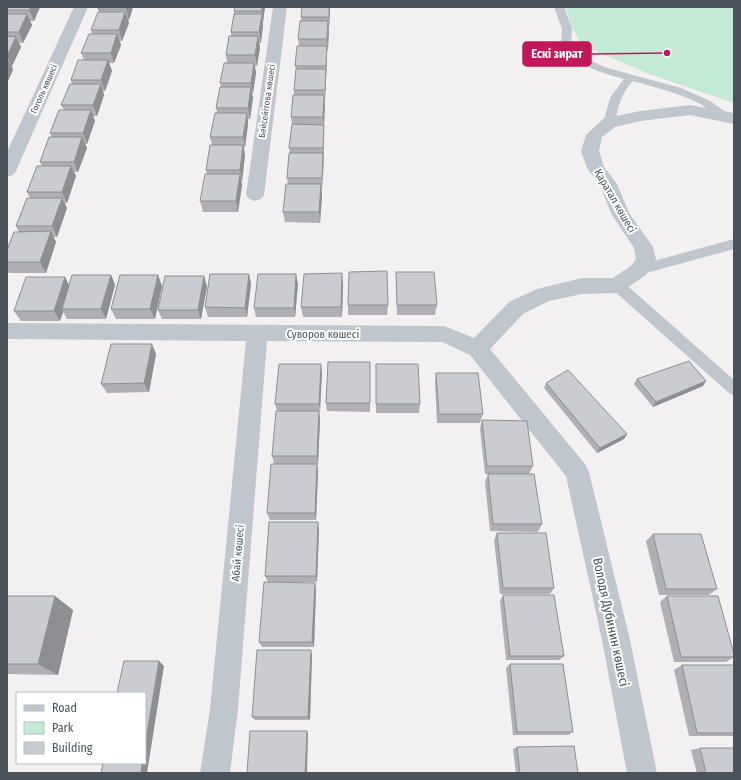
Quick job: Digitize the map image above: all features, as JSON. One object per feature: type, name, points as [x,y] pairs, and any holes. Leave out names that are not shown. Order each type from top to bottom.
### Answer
[{"type":"street","name":"Гоголь көшесі","points":[[7,171],[80,7]]},
{"type":"street","name":"Бәйсейітова көшесі","points":[[255,196],[280,7]]},
{"type":"street","name":"Қаратал көшесі","points":[[639,270],[646,260],[643,247],[620,215],[608,184],[596,168],[590,151],[594,135],[609,123],[640,116],[690,110],[730,117]]},
{"type":"street","points":[[477,349],[516,308],[544,294],[582,286],[617,285],[639,270]]},
{"type":"street","name":"Суворов көшесі","points":[[7,331],[444,334],[477,349],[577,472]]},
{"type":"street","name":"Абай көшесі","points":[[215,773],[224,709],[257,333]]},
{"type":"street","name":"Володя Дубинин көшесі","points":[[577,472],[616,640],[642,773]]},
{"type":"lane","points":[[559,7],[567,29],[566,46],[582,60],[600,69],[677,90],[706,103],[730,117]]},
{"type":"lane","points":[[609,123],[615,98],[621,86],[632,77]]},
{"type":"lane","points":[[639,270],[734,244]]},
{"type":"lane","points":[[617,285],[734,389]]},
{"type":"green space","points":[[565,7],[734,7],[734,103],[649,74],[582,45],[571,26]]},
{"type":"building","points":[[7,7],[31,7],[29,10],[7,10]]},
{"type":"building","points":[[99,7],[127,7],[126,9],[98,9]]},
{"type":"building","points":[[235,7],[262,7],[262,11],[234,11]]},
{"type":"building","points":[[302,7],[329,7],[329,17],[301,17]]},
{"type":"building","points":[[98,12],[125,12],[119,30],[91,30]]},
{"type":"building","points":[[7,14],[27,14],[19,32],[7,32]]},
{"type":"building","points":[[234,14],[262,14],[259,32],[231,32]]},
{"type":"building","points":[[300,21],[328,21],[327,39],[298,39]]},
{"type":"building","points":[[89,34],[117,34],[111,53],[81,53]]},
{"type":"building","points":[[7,36],[16,37],[7,56]]},
{"type":"building","points":[[229,36],[258,36],[255,55],[226,55]]},
{"type":"building","points":[[297,46],[327,46],[326,66],[295,66]]},
{"type":"building","points":[[78,60],[108,60],[101,80],[71,80]]},
{"type":"building","points":[[224,63],[254,63],[251,83],[220,83]]},
{"type":"building","points":[[296,69],[326,69],[325,90],[294,90]]},
{"type":"building","points":[[70,84],[101,84],[93,105],[61,105]]},
{"type":"building","points":[[220,87],[251,87],[248,108],[216,108]]},
{"type":"building","points":[[293,95],[324,95],[323,117],[291,117]]},
{"type":"building","points":[[59,110],[91,110],[83,133],[50,133]]},
{"type":"building","points":[[215,113],[247,113],[243,137],[210,137]]},
{"type":"building","points":[[292,124],[324,125],[323,148],[289,148]]},
{"type":"building","points":[[49,137],[82,137],[74,162],[40,162]]},
{"type":"building","points":[[210,145],[243,145],[240,170],[206,170]]},
{"type":"building","points":[[289,153],[323,153],[322,178],[287,178]]},
{"type":"building","points":[[37,166],[71,166],[62,192],[27,192]]},
{"type":"building","points":[[205,174],[240,174],[236,201],[200,201]]},
{"type":"building","points":[[286,184],[321,184],[319,212],[283,212]]},
{"type":"building","points":[[27,198],[62,198],[52,226],[16,226]]},
{"type":"building","points":[[51,231],[40,262],[7,262],[7,250],[14,232]]},
{"type":"building","points":[[387,271],[388,305],[348,305],[349,272]]},
{"type":"building","points":[[396,272],[434,272],[437,305],[397,305]]},
{"type":"building","points":[[342,273],[341,307],[301,307],[304,274]]},
{"type":"building","points":[[210,274],[249,274],[245,308],[205,307]]},
{"type":"building","points":[[258,274],[296,274],[294,308],[254,308]]},
{"type":"building","points":[[72,275],[111,275],[101,309],[62,309]]},
{"type":"building","points":[[120,275],[158,275],[150,309],[111,309]]},
{"type":"building","points":[[165,276],[204,276],[198,310],[158,310]]},
{"type":"building","points":[[26,277],[65,277],[54,311],[14,311]]},
{"type":"building","points":[[111,344],[152,344],[144,383],[101,384]]},
{"type":"building","points":[[689,361],[706,381],[656,402],[637,379]]},
{"type":"building","points":[[328,362],[370,362],[370,403],[326,403]]},
{"type":"building","points":[[279,364],[321,364],[319,404],[275,404]]},
{"type":"building","points":[[376,364],[418,364],[420,404],[376,404]]},
{"type":"building","points":[[568,370],[627,434],[600,448],[546,383]]},
{"type":"building","points":[[436,373],[478,373],[483,414],[439,414]]},
{"type":"building","points":[[276,411],[319,411],[317,456],[272,456]]},
{"type":"building","points":[[482,420],[527,421],[533,466],[487,466]]},
{"type":"building","points":[[271,464],[317,464],[315,513],[267,513]]},
{"type":"building","points":[[488,474],[534,474],[542,524],[493,524]]},
{"type":"building","points":[[269,522],[318,522],[316,576],[265,576]]},
{"type":"building","points":[[497,533],[546,533],[554,588],[503,588]]},
{"type":"building","points":[[653,534],[701,534],[717,589],[666,589]]},
{"type":"building","points":[[264,582],[315,583],[312,642],[259,642]]},
{"type":"building","points":[[503,595],[554,595],[564,656],[510,656]]},
{"type":"building","points":[[7,596],[55,596],[38,664],[7,664]]},
{"type":"building","points":[[667,596],[718,596],[734,657],[681,657]]},
{"type":"building","points":[[257,650],[311,650],[308,717],[252,717]]},
{"type":"building","points":[[124,661],[159,661],[146,739],[146,692],[117,692]]},
{"type":"building","points":[[510,664],[563,664],[573,732],[517,732]]},
{"type":"building","points":[[682,665],[734,665],[734,733],[697,733]]},
{"type":"building","points":[[250,731],[307,731],[305,773],[247,773]]},
{"type":"building","points":[[574,746],[578,773],[520,773],[517,747]]},
{"type":"building","points":[[700,748],[734,748],[734,773],[706,773]]},
{"type":"building","points":[[103,764],[142,764],[141,773],[101,773]]},
{"type":"place","name":"Ескі зират","points":[[667,53]]}]
